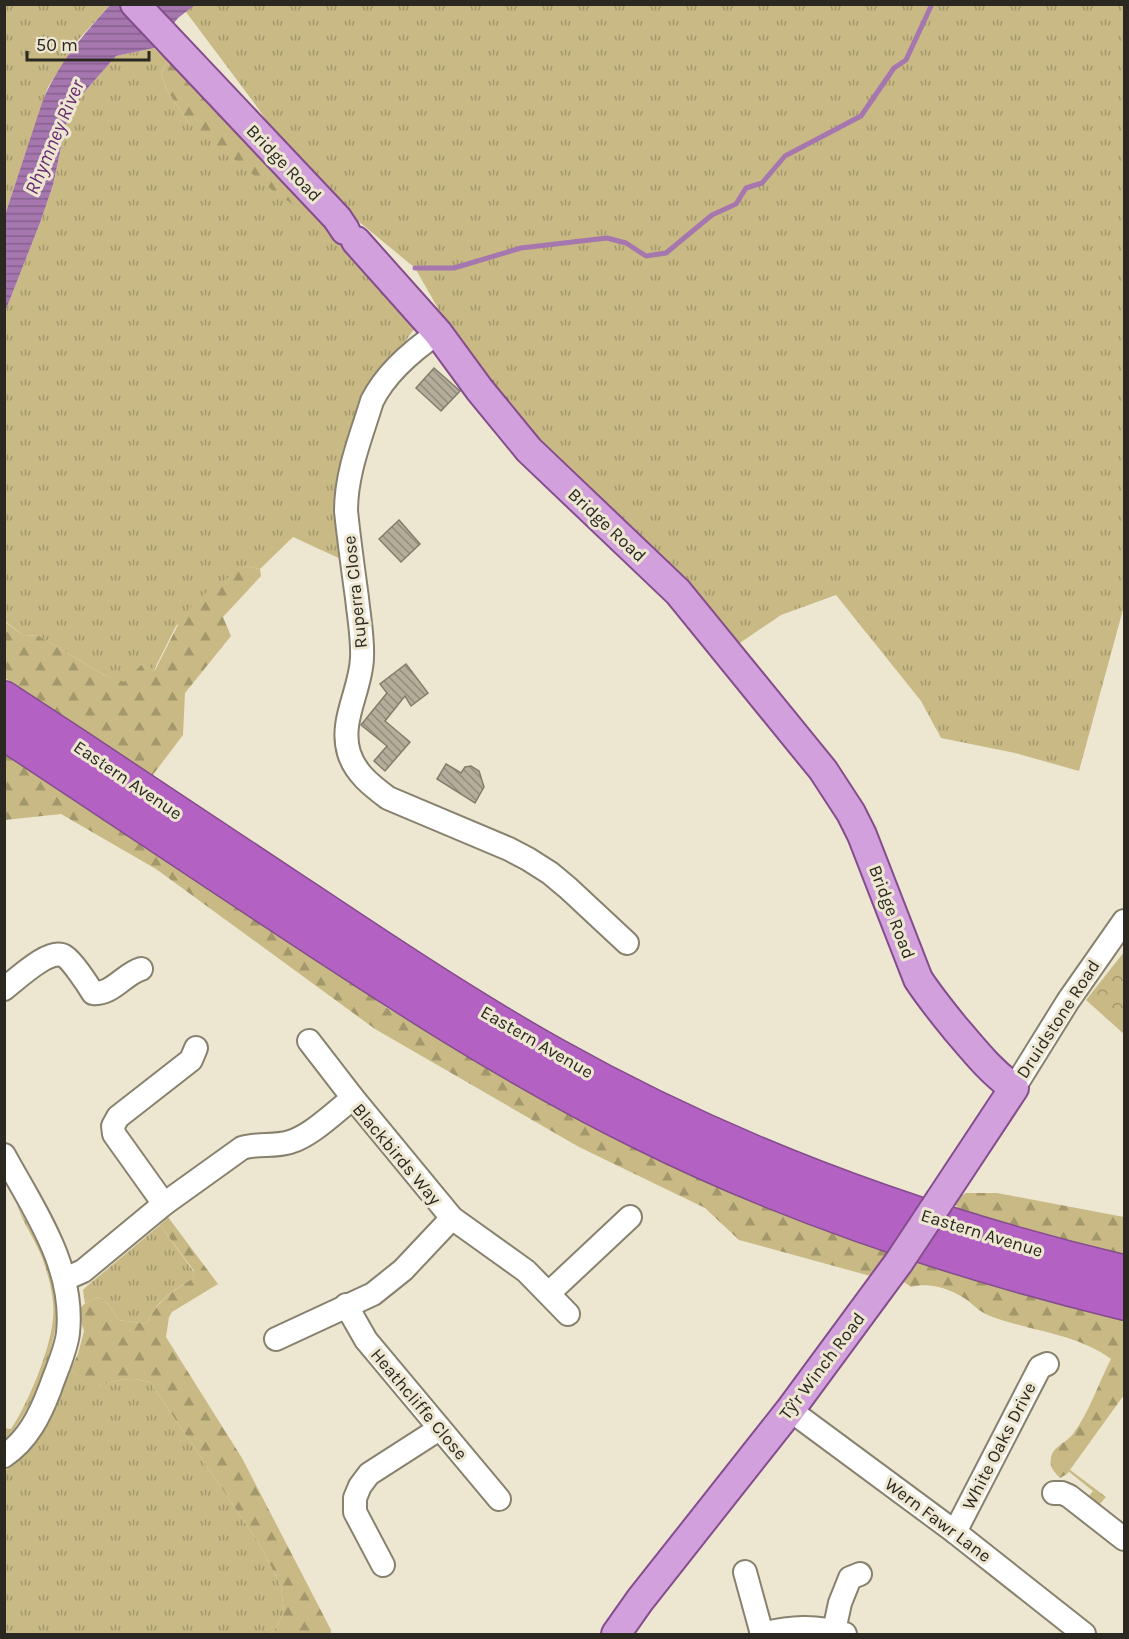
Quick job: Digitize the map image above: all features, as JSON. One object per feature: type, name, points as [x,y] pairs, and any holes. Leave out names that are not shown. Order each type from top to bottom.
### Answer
[{"type":"highway","name":"Eastern Avenue","points":[[4,698],[424,975],[557,1056],[629,1094],[747,1149],[885,1204],[1049,1253],[1125,1272]]},
{"type":"highway","name":"Eastern Avenue","points":[[4,734],[447,1024],[520,1068],[638,1132],[744,1180],[879,1232],[1051,1285],[1125,1303]]},
{"type":"main road","name":"Bridge Road","points":[[135,4],[337,218],[350,236],[438,333],[479,389],[529,450],[678,592],[823,770],[851,813],[862,835],[918,979],[979,1057],[999,1078],[1014,1088]]},
{"type":"main road","name":"Tŷ'r Winch Road","points":[[616,1635],[640,1600],[790,1410],[899,1262],[1014,1088]]},
{"type":"street","name":"Ruperra Close","points":[[438,333],[385,378],[381,384],[372,401],[350,473],[346,492],[346,511],[362,638],[362,660],[360,679],[348,721],[346,738],[349,754],[358,770],[371,785],[388,798],[509,849],[550,873],[627,943]]},
{"type":"street","name":"Druidstone Road","points":[[1014,1088],[1068,1001],[1125,921]]},
{"type":"street","points":[[4,989],[46,957],[55,954],[64,956],[93,993],[107,991],[131,972],[141,969]]},
{"type":"street","points":[[309,1041],[353,1098]]},
{"type":"street","points":[[164,1204],[114,1134],[113,1126],[118,1117],[191,1060],[196,1048]]},
{"type":"street","name":"Blackbirds Way","points":[[65,1279],[83,1271],[164,1204],[242,1148],[255,1144],[273,1145],[290,1142],[304,1135],[353,1098],[452,1218],[471,1234],[507,1256],[549,1293],[568,1314]]},
{"type":"street","points":[[4,1155],[54,1245],[65,1279],[68,1334],[58,1366],[34,1423],[23,1439],[4,1456]]},
{"type":"street","points":[[549,1293],[630,1217]]},
{"type":"street","points":[[276,1340],[373,1294],[421,1253],[452,1218]]},
{"type":"street","name":"Heathcliffe Close","points":[[346,1305],[366,1340],[499,1499]]},
{"type":"street","name":"White Oaks Drive","points":[[955,1532],[1040,1367],[1047,1364]]},
{"type":"street","name":"Wern Fawr Lane","points":[[790,1410],[955,1532],[1084,1635]]},
{"type":"street","points":[[383,1565],[355,1512],[355,1498],[369,1474],[439,1429]]},
{"type":"street","points":[[1054,1494],[1062,1493],[1070,1496],[1125,1539]]},
{"type":"street","points":[[745,1572],[762,1634],[798,1627],[839,1633],[840,1603],[850,1578],[860,1574]]},
{"type":"green space","points":[[195,4],[1124,5],[1124,606],[1079,771],[1015,753],[941,738],[921,701],[836,595],[781,615],[734,647],[563,476],[452,333],[415,268],[335,202],[285,148],[186,12]]},
{"type":"green space","points":[[5,5],[110,5],[79,39],[48,87],[5,215]]},
{"type":"green space","points":[[154,48],[158,52],[160,50],[169,60],[161,72],[166,89],[189,123],[306,205],[415,323],[415,328],[406,340],[408,347],[377,374],[345,561],[293,537],[260,569],[246,566],[176,626],[154,670],[142,664],[124,683],[104,675],[39,636],[23,635],[5,621],[5,312],[53,185],[66,124],[80,97],[116,56]]},
{"type":"green space","points":[[169,60],[306,205],[295,206],[272,190],[189,123],[166,89],[161,72]]},
{"type":"green space","points":[[246,566],[260,569],[261,576],[223,617],[231,636],[185,693],[183,735],[152,776],[5,678],[4,621],[23,635],[39,636],[104,675],[124,682],[142,664],[155,670],[183,615],[208,591]]},
{"type":"green space","points":[[4,751],[265,920],[387,1008],[628,1145],[888,1251],[883,1264],[874,1277],[739,1240],[705,1208],[579,1147],[375,1029],[156,869],[61,814],[5,820]]},
{"type":"green space","points":[[1124,952],[1124,1034],[1086,1000]]},
{"type":"green space","points":[[966,1193],[997,1193],[1124,1217],[1124,1258],[959,1212],[954,1200]]},
{"type":"green space","points":[[17,1205],[48,1264],[55,1285],[56,1322],[52,1344],[37,1389],[16,1427],[5,1439],[4,1428],[11,1429],[38,1375],[53,1318],[52,1294],[46,1270]]},
{"type":"green space","points":[[168,1217],[218,1284],[172,1312],[166,1337],[242,1458],[331,1630],[331,1634],[269,1634],[274,1631],[284,1612],[281,1586],[260,1545],[150,1382],[131,1379],[92,1385],[86,1383],[71,1368],[78,1354],[84,1331],[78,1312],[83,1305],[98,1297],[107,1303],[119,1320],[147,1324],[161,1302],[193,1278],[194,1271],[160,1225]]},
{"type":"green space","points":[[160,1225],[194,1272],[193,1278],[161,1302],[147,1324],[119,1320],[107,1303],[98,1297],[85,1304],[83,1290]]},
{"type":"green space","points":[[916,1261],[1124,1320],[1124,1395],[1067,1474],[1060,1478],[1051,1467],[1052,1454],[1079,1425],[1111,1359],[1083,1343],[990,1316],[952,1291],[925,1285],[911,1287],[904,1282],[901,1274]]},
{"type":"green space","points":[[71,1368],[79,1377],[92,1385],[131,1379],[150,1382],[260,1545],[281,1586],[284,1612],[274,1631],[269,1634],[5,1634],[5,1471],[30,1449],[39,1437],[53,1413]]},
{"type":"green space","points":[[1069,1469],[1106,1497],[1099,1505],[1086,1500],[1093,1491],[1068,1471]]},
{"type":"water","name":"Rhymney River","points":[[110,5],[195,5],[178,18],[154,48],[116,56],[80,97],[66,124],[53,185],[5,312],[5,215],[42,103],[63,63]]},
{"type":"building","points":[[434,368],[460,391],[441,411],[416,388]]},
{"type":"building","points":[[399,520],[420,544],[401,562],[379,539]]},
{"type":"building","points":[[406,664],[428,693],[411,706],[405,696],[385,721],[410,742],[385,771],[374,761],[387,746],[361,725],[387,693],[380,684]]},
{"type":"building","points":[[446,764],[461,773],[465,767],[471,766],[479,771],[484,787],[475,803],[437,779]]},
{"type":"waterway","points":[[415,268],[454,268],[521,248],[607,238],[626,243],[646,256],[666,253],[712,215],[736,204],[746,188],[762,183],[785,156],[861,116],[894,68],[906,60],[932,4]]}]
